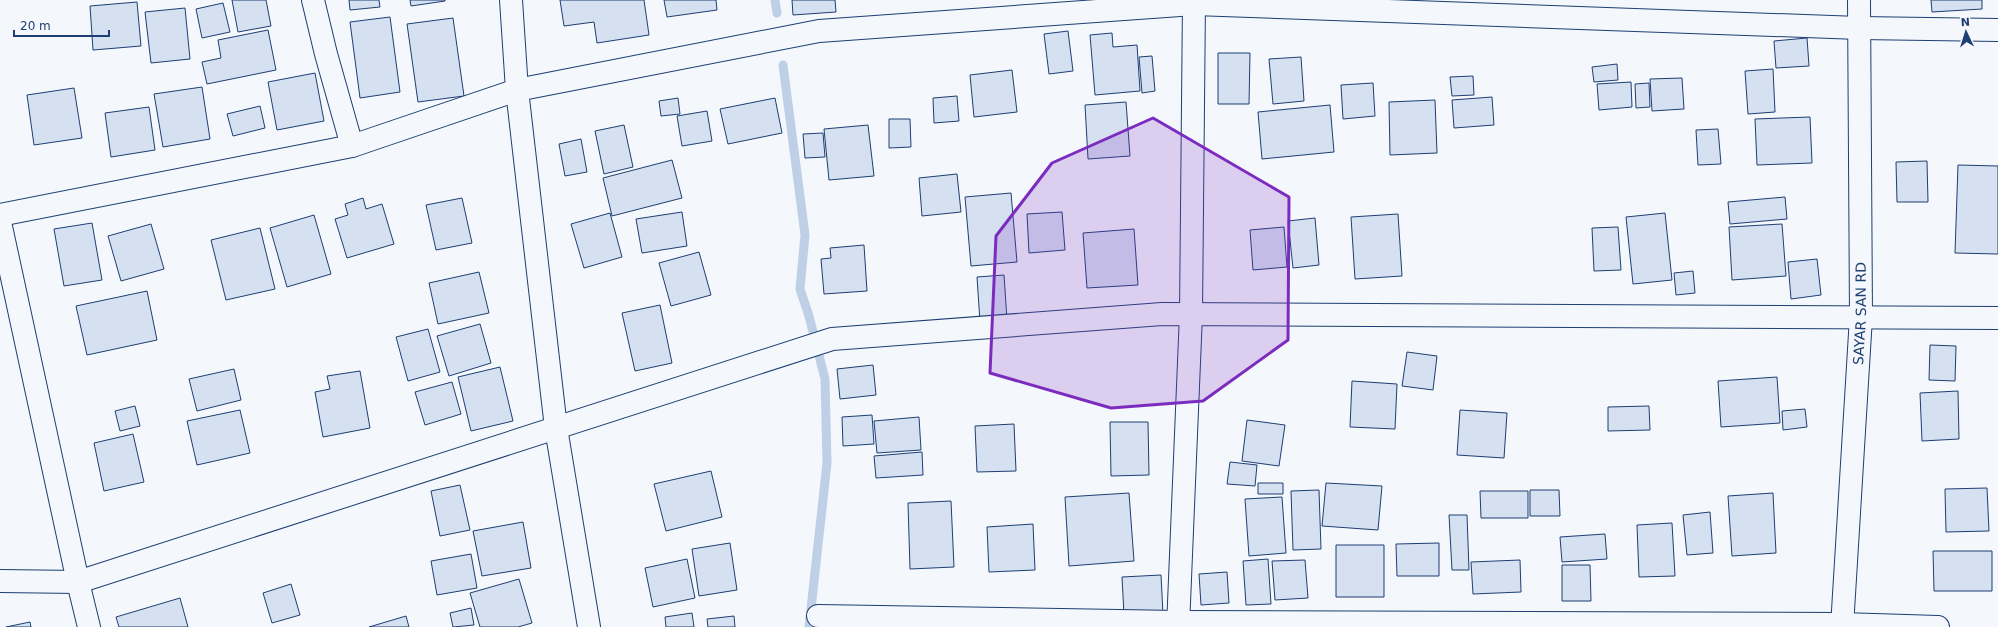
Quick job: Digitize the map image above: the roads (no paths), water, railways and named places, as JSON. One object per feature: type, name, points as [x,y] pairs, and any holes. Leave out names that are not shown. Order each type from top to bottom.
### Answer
[{"type":"street","points":[[313,0],[326,54],[352,146]]},
{"type":"street","points":[[511,0],[517,90],[556,428],[589,627]]},
{"type":"street","name":"SAYAR SAN RD","points":[[1842,625],[1861,317],[1859,0]]},
{"type":"street","points":[[0,215],[352,146],[517,90],[819,31],[1194,2],[1860,28],[1998,30]]},
{"type":"street","points":[[1178,624],[1191,314],[1194,2]]},
{"type":"street","points":[[0,222],[89,627]]},
{"type":"street","points":[[0,581],[78,582],[832,339],[1162,314],[1998,318]]},
{"type":"street","points":[[818,616],[1178,624],[1842,625],[1938,627]]},
{"type":"waterway","points":[[775,0],[777,13]]},
{"type":"waterway","points":[[783,65],[805,235],[800,289],[809,316],[825,379],[827,463],[809,627]]}]
